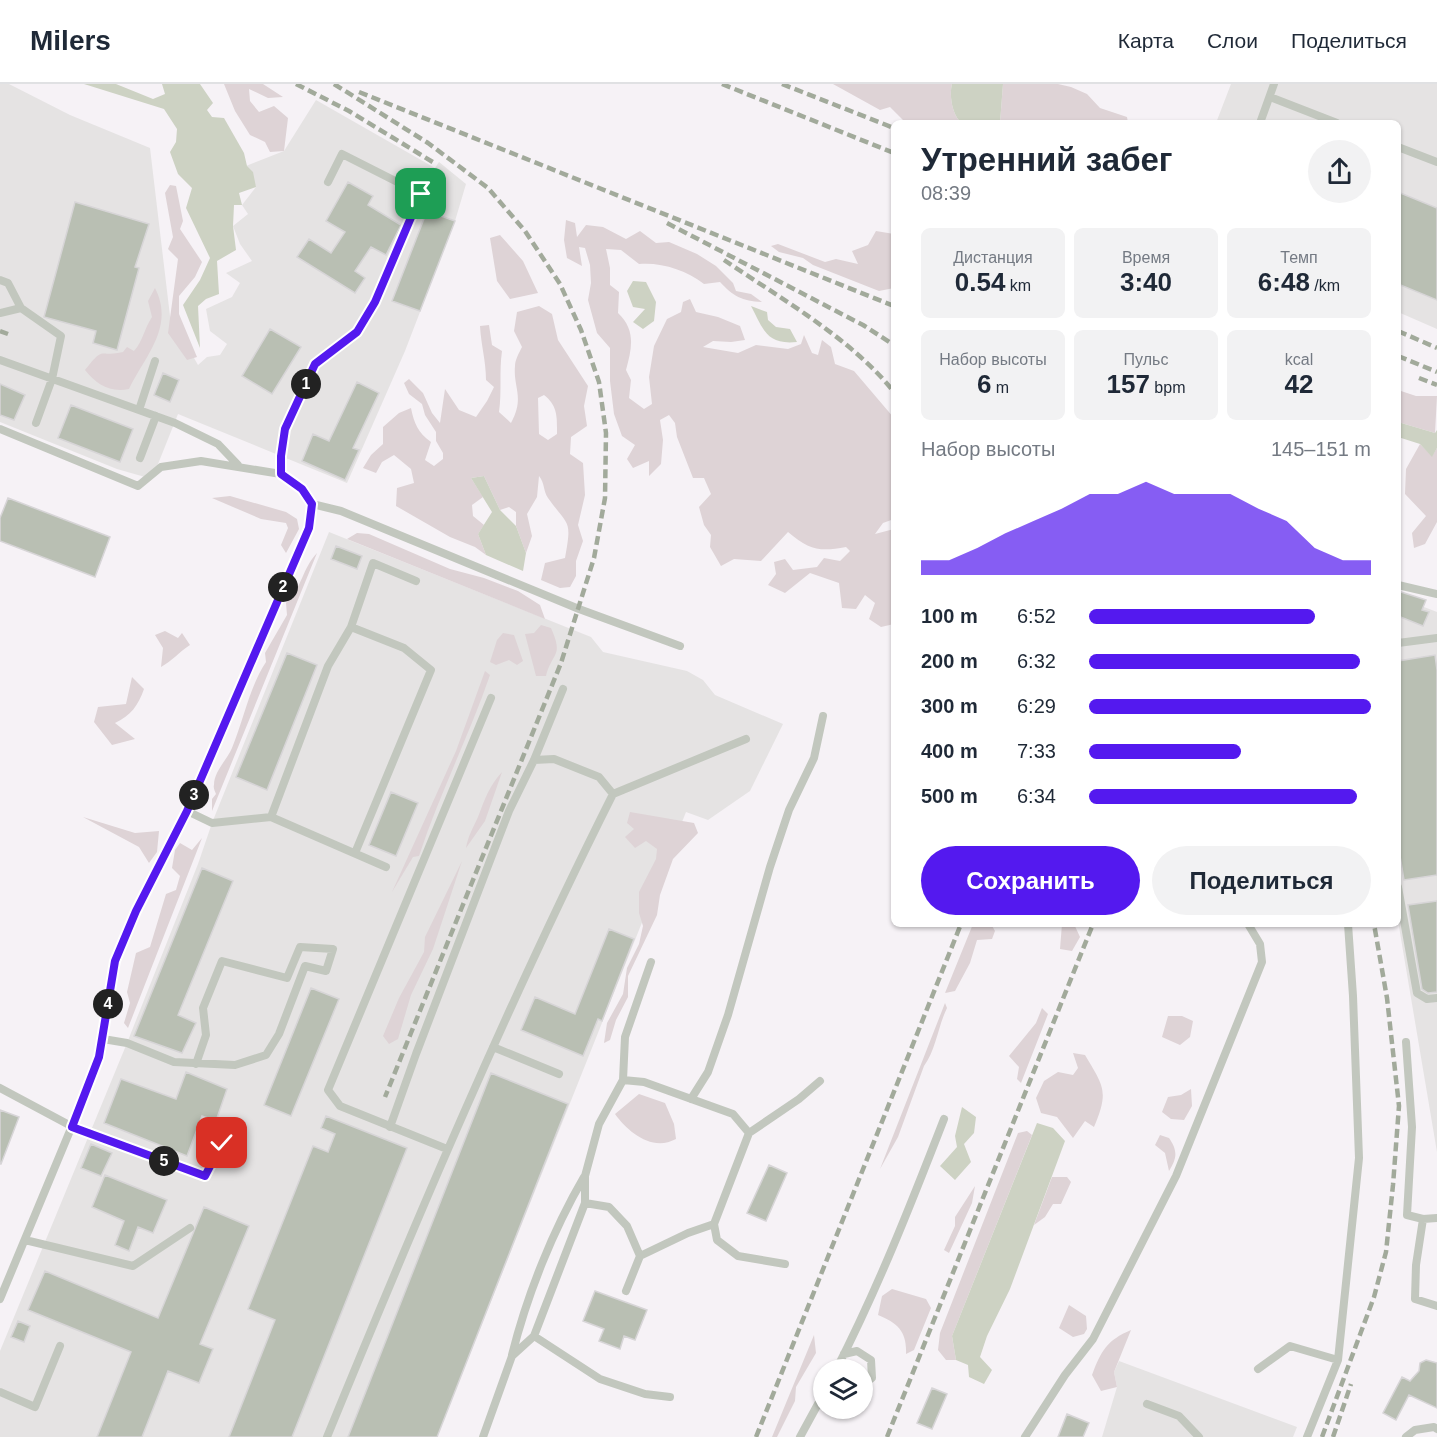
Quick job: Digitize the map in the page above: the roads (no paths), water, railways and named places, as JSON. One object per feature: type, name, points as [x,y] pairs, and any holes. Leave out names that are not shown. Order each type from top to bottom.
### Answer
[{"type":"lane","points":[[1261,120],[1274,84]]},
{"type":"lane","points":[[1270,97],[1329,120]]},
{"type":"lane","points":[[1401,148],[1437,162]]},
{"type":"lane","points":[[281,474],[285,429],[315,364],[357,332],[375,302],[421,194],[342,154],[328,182]]},
{"type":"lane","points":[[0,280],[8,283],[21,308],[61,336],[52,379],[36,423]]},
{"type":"lane","points":[[0,313],[21,308]]},
{"type":"lane","points":[[0,360],[156,416],[218,444],[238,465]]},
{"type":"lane","points":[[139,410],[155,361]]},
{"type":"lane","points":[[141,458],[156,416]]},
{"type":"lane","points":[[0,429],[138,486],[161,467],[201,461],[238,465],[281,474],[302,489],[312,504],[309,528],[187,811],[136,911],[115,961],[103,1039],[94,1073],[0,1299]]},
{"type":"lane","points":[[312,504],[341,511],[579,609],[680,646]]},
{"type":"lane","points":[[271,817],[328,666],[351,627],[373,563],[416,581]]},
{"type":"lane","points":[[1401,586],[1437,594]]},
{"type":"lane","points":[[351,627],[404,648],[431,670],[355,853]]},
{"type":"lane","points":[[1401,643],[1437,638]]},
{"type":"lane","points":[[390,1127],[505,822],[563,689]]},
{"type":"lane","points":[[447,1149],[340,1106],[328,1090],[491,698]]},
{"type":"lane","points":[[691,1099],[708,1072],[725,1024],[770,867],[789,810],[814,758],[824,716]]},
{"type":"lane","points":[[327,1437],[447,1149],[575,870],[613,794],[746,739]]},
{"type":"lane","points":[[534,760],[554,759],[599,777],[613,794]]},
{"type":"lane","points":[[187,811],[212,823],[271,817],[386,867]]},
{"type":"lane","points":[[1401,904],[1417,993],[1427,999],[1437,998]]},
{"type":"lane","points":[[1025,1437],[1065,1375],[1093,1339],[1193,1138],[1262,962],[1260,944],[1250,927]]},
{"type":"lane","points":[[1306,1437],[1338,1360],[1359,1158],[1348,927]]},
{"type":"lane","points":[[103,1039],[127,1043],[174,1062],[196,1064],[235,1065],[266,1055],[279,1034],[304,966],[326,972],[333,949],[300,947],[287,978],[222,961],[203,1008],[206,1035],[196,1064]]},
{"type":"lane","points":[[512,1356],[534,1336],[585,1203],[585,1176],[599,1124],[623,1080],[625,1037],[651,962]]},
{"type":"lane","points":[[1407,1042],[1412,1127],[1407,1215],[1423,1219],[1437,1218]]},
{"type":"lane","points":[[494,1047],[559,1074]]},
{"type":"lane","points":[[623,1080],[644,1082],[733,1114],[749,1133]]},
{"type":"lane","points":[[784,1264],[738,1256],[717,1240],[714,1224],[749,1133],[820,1082]]},
{"type":"lane","points":[[0,1088],[72,1127],[205,1176],[222,1143]]},
{"type":"lane","points":[[842,1359],[906,1220],[944,1119]]},
{"type":"lane","points":[[483,1437],[512,1356],[522,1317],[568,1203],[585,1176]]},
{"type":"lane","points":[[585,1203],[609,1207],[627,1226],[640,1256]]},
{"type":"lane","points":[[1423,1219],[1416,1265],[1415,1299],[1437,1306]]},
{"type":"lane","points":[[626,1291],[640,1256],[688,1233],[714,1224]]},
{"type":"lane","points":[[25,1240],[134,1266],[190,1228]]},
{"type":"lane","points":[[534,1336],[600,1379],[645,1394],[670,1397]]},
{"type":"lane","points":[[0,1392],[35,1407],[60,1346]]},
{"type":"lane","points":[[1258,1369],[1290,1346],[1338,1360]]},
{"type":"lane","points":[[844,1354],[857,1352],[869,1359]]},
{"type":"lane","points":[[1147,1404],[1179,1416],[1199,1437]]},
{"type":"lane","points":[[800,1437],[813,1416]]},
{"type":"lane","points":[[1406,1437],[1415,1430],[1434,1427],[1437,1429]]},
{"type":"railway","points":[[296,84],[349,111],[436,164]]},
{"type":"railway","points":[[334,84],[428,143],[488,188],[525,231],[560,284],[581,330],[599,382],[606,433],[605,498],[594,558],[561,663],[385,1097]]},
{"type":"railway","points":[[722,84],[891,152]]},
{"type":"railway","points":[[782,84],[891,127]]},
{"type":"railway","points":[[359,92],[891,305]]},
{"type":"railway","points":[[667,223],[863,325],[891,343]]},
{"type":"railway","points":[[724,260],[837,337],[858,354],[891,389]]},
{"type":"railway","points":[[0,331],[8,334]]},
{"type":"railway","points":[[1401,332],[1437,348]]},
{"type":"railway","points":[[1401,357],[1437,372]]},
{"type":"railway","points":[[1419,378],[1437,385]]},
{"type":"railway","points":[[756,1437],[960,927]]},
{"type":"railway","points":[[887,1437],[1092,927]]},
{"type":"railway","points":[[1322,1437],[1374,1297],[1386,1252],[1393,1185],[1399,1106],[1387,998],[1375,927]]},
{"type":"railway","points":[[1333,1437],[1351,1384]]}]
